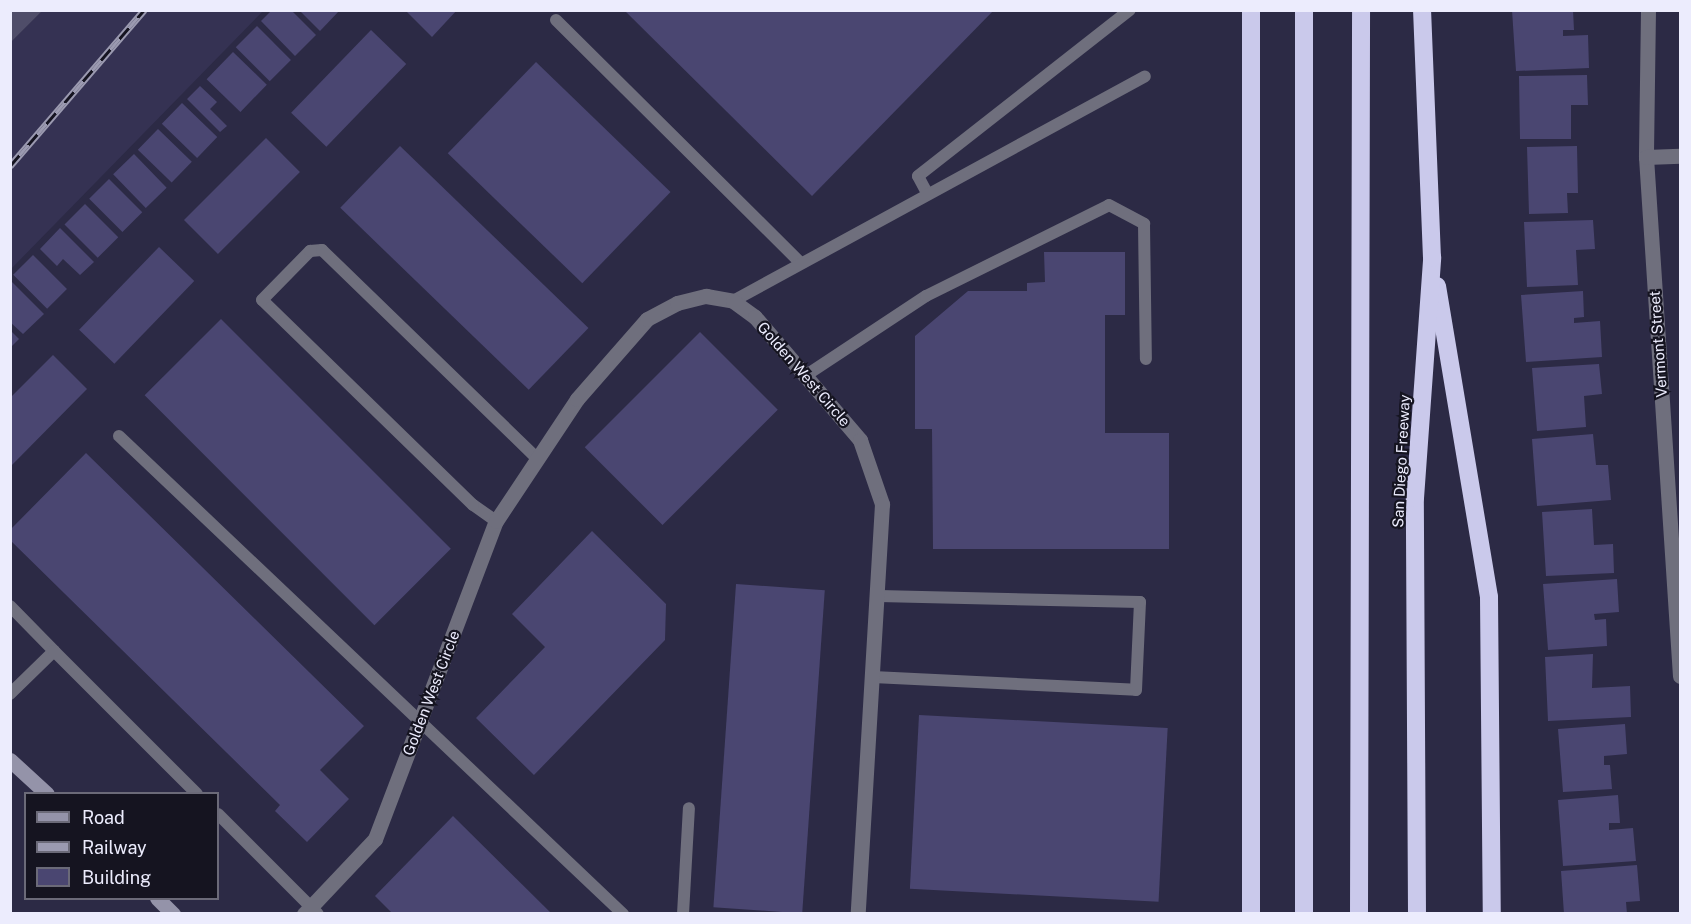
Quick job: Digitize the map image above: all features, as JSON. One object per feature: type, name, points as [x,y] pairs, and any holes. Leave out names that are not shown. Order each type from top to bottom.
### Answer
[{"type":"highway","points":[[1251,10],[1251,914]]},
{"type":"highway","points":[[1304,10],[1304,914]]},
{"type":"highway","points":[[1359,914],[1360,10]]},
{"type":"highway","name":"San Diego Freeway","points":[[1417,914],[1415,498],[1432,258],[1422,10]]},
{"type":"highway","points":[[1432,258],[1490,597],[1492,914]]},
{"type":"main road","points":[[10,760],[45,792]]},
{"type":"main road","points":[[159,900],[172,914]]},
{"type":"street","name":"Vermont Street","points":[[1648,10],[1646,157],[1678,613],[1680,676]]},
{"type":"street","points":[[1646,157],[1680,156]]},
{"type":"street","name":"Golden West Circle","points":[[311,911],[375,839],[496,521],[577,399],[647,319],[677,303],[706,296],[733,301],[755,316],[860,440],[882,504],[879,596],[858,914]]},
{"type":"lane","points":[[927,193],[918,176],[1130,10]]},
{"type":"lane","points":[[556,20],[800,262]]},
{"type":"lane","points":[[733,301],[800,262],[1144,76]]},
{"type":"lane","points":[[805,376],[926,296],[1109,205],[1144,224],[1146,359]]},
{"type":"lane","points":[[496,521],[473,505],[262,300],[310,251],[322,250],[537,459]]},
{"type":"lane","points":[[119,436],[623,914]]},
{"type":"lane","points":[[873,677],[1136,690],[1140,602],[879,596]]},
{"type":"lane","points":[[10,606],[195,792]]},
{"type":"lane","points":[[10,694],[54,651]]},
{"type":"lane","points":[[683,914],[689,808]]},
{"type":"lane","points":[[219,815],[311,911]]},
{"type":"shaded area","points":[[10,11],[42,11],[11,42]]},
{"type":"shaded area","points":[[42,11],[263,11],[11,269],[11,42]]},
{"type":"building","points":[[272,10],[291,10],[316,35],[295,56],[261,21]]},
{"type":"building","points":[[299,10],[340,10],[320,31]]},
{"type":"building","points":[[405,10],[457,10],[432,37]]},
{"type":"building","points":[[624,10],[994,10],[812,196]]},
{"type":"building","points":[[1512,10],[1573,10],[1574,30],[1563,30],[1563,36],[1588,35],[1589,68],[1516,71]]},
{"type":"building","points":[[257,26],[291,60],[270,81],[236,47]]},
{"type":"building","points":[[371,30],[406,64],[326,147],[291,113]]},
{"type":"building","points":[[233,52],[267,85],[240,112],[207,79]]},
{"type":"building","points":[[536,62],[671,192],[582,283],[448,153]]},
{"type":"building","points":[[1587,75],[1588,105],[1571,105],[1571,139],[1520,139],[1519,76]]},
{"type":"building","points":[[200,86],[217,102],[210,109],[227,126],[220,132],[187,99]]},
{"type":"building","points":[[182,103],[217,137],[197,158],[162,124]]},
{"type":"building","points":[[158,129],[192,162],[172,183],[138,150]]},
{"type":"building","points":[[266,138],[300,172],[218,254],[184,220]]},
{"type":"building","points":[[400,146],[588,328],[529,390],[340,208]]},
{"type":"building","points":[[1577,146],[1578,193],[1567,193],[1568,213],[1529,214],[1527,147]]},
{"type":"building","points":[[134,154],[167,188],[146,208],[113,174]]},
{"type":"building","points":[[109,179],[142,212],[122,232],[89,199]]},
{"type":"building","points":[[85,204],[118,237],[98,258],[64,225]]},
{"type":"building","points":[[1593,220],[1595,249],[1576,250],[1578,285],[1527,287],[1524,222]]},
{"type":"building","points":[[60,228],[94,262],[80,275],[63,259],[57,266],[40,249]]},
{"type":"building","points":[[159,247],[194,281],[114,364],[79,330]]},
{"type":"building","points":[[1044,252],[1125,252],[1125,315],[1105,315],[1105,433],[1169,433],[1169,549],[933,549],[932,429],[915,429],[915,336],[968,291],[1027,291],[1027,283],[1045,282]]},
{"type":"building","points":[[33,255],[67,289],[47,309],[13,275]]},
{"type":"building","points":[[10,280],[44,314],[23,334],[10,322]]},
{"type":"building","points":[[1583,291],[1584,317],[1574,318],[1574,323],[1600,321],[1602,357],[1526,362],[1521,295]]},
{"type":"building","points":[[221,319],[451,549],[374,625],[145,395]]},
{"type":"building","points":[[10,330],[19,339],[10,348]]},
{"type":"building","points":[[700,332],[778,410],[663,525],[585,447]]},
{"type":"building","points":[[53,355],[87,389],[10,467],[10,398]]},
{"type":"building","points":[[1599,364],[1602,394],[1584,396],[1586,427],[1537,431],[1532,368]]},
{"type":"building","points":[[1593,434],[1596,465],[1608,465],[1611,500],[1537,506],[1532,439]]},
{"type":"building","points":[[86,453],[364,726],[320,770],[349,799],[307,842],[275,811],[280,805],[10,540],[10,530]]},
{"type":"building","points":[[1592,509],[1594,545],[1613,544],[1614,573],[1546,576],[1542,512]]},
{"type":"building","points":[[592,531],[666,604],[665,640],[534,775],[476,718],[545,647],[512,614]]},
{"type":"building","points":[[1617,579],[1619,612],[1594,614],[1595,620],[1606,619],[1607,646],[1548,650],[1543,584]]},
{"type":"building","points":[[736,584],[825,590],[802,913],[713,907]]},
{"type":"building","points":[[1593,654],[1592,688],[1630,686],[1631,717],[1548,721],[1545,657]]},
{"type":"building","points":[[919,715],[1168,728],[1159,902],[910,889]]},
{"type":"building","points":[[1625,724],[1627,754],[1604,756],[1604,765],[1610,765],[1612,789],[1563,792],[1558,729]]},
{"type":"building","points":[[1618,795],[1620,823],[1609,823],[1609,830],[1633,828],[1636,861],[1563,866],[1558,800]]},
{"type":"building","points":[[453,816],[552,914],[393,914],[375,896]]},
{"type":"building","points":[[1637,865],[1640,901],[1626,902],[1627,914],[1564,914],[1561,871]]},
{"type":"railway","points":[[10,166],[144,10]]}]
